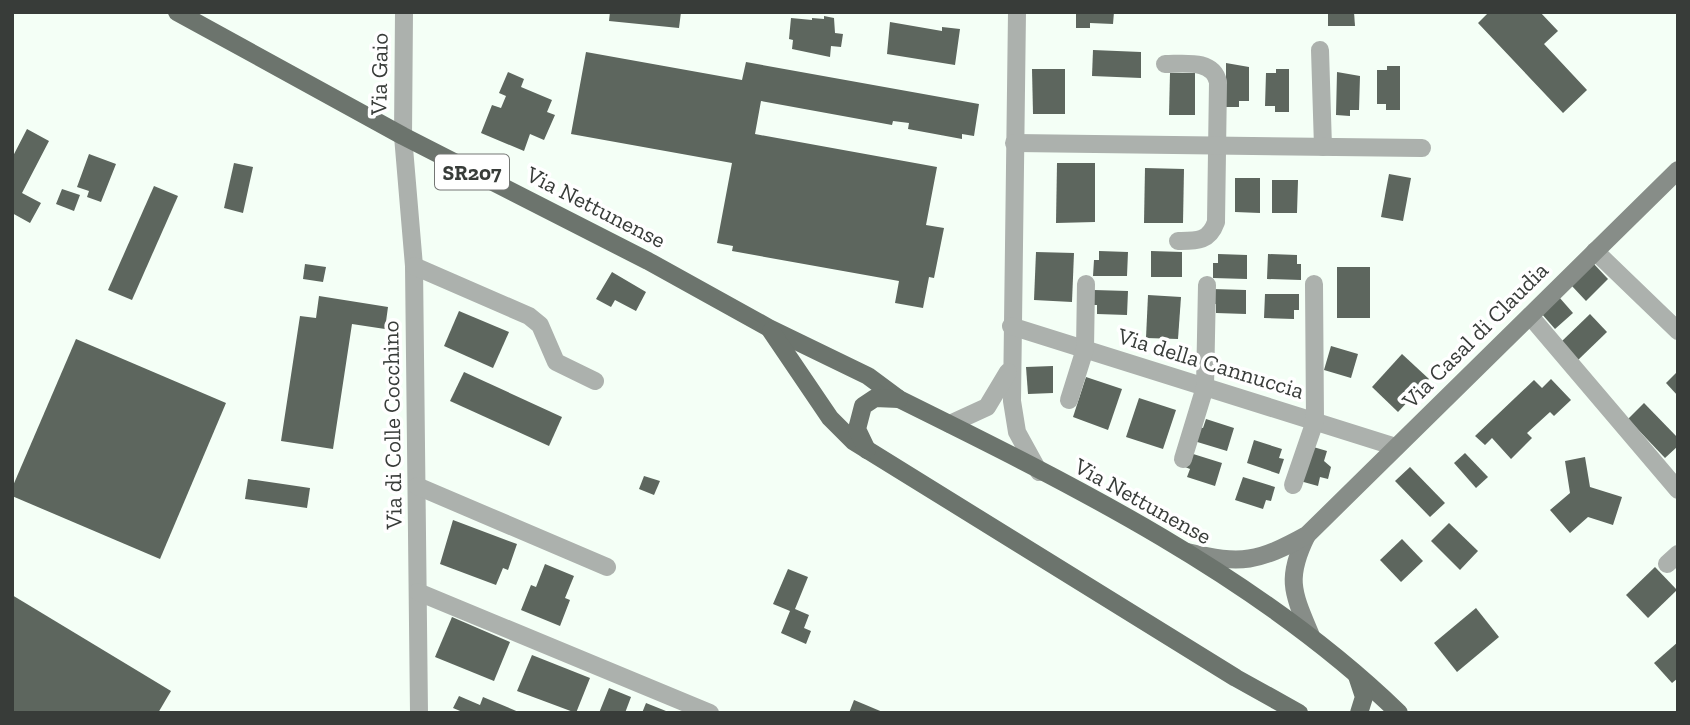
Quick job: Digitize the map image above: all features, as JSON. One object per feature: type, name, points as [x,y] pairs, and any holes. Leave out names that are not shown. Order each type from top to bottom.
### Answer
[{"type":"main road","name":"Via Nettunense","points":[[177,12],[403,136],[648,261],[769,328],[868,376],[899,399],[1183,551],[1242,586],[1311,636],[1350,667],[1399,713]]},
{"type":"main road","name":"Via Nettunense","points":[[769,328],[830,418],[845,435],[868,452],[1236,678],[1299,713]]},
{"type":"main road","points":[[868,452],[857,429],[863,406],[875,398],[899,399]]},
{"type":"main road","points":[[1350,667],[1363,691],[1359,713]]},
{"type":"street","name":"Via Gaio","points":[[403,136],[404,12]]},
{"type":"street","points":[[1017,12],[1010,366],[1012,407],[1017,432],[1039,472]]},
{"type":"street","points":[[1320,50],[1323,147]]},
{"type":"street","points":[[1165,64],[1202,65],[1216,74],[1214,227],[1202,240],[1178,241]]},
{"type":"street","name":"Via di Colle Cocchino","points":[[403,136],[414,265],[419,713]]},
{"type":"street","points":[[1014,143],[1422,148]]},
{"type":"street","name":"Via Casal di Claudia","points":[[1311,636],[1292,584],[1295,560],[1307,535],[1678,170]]},
{"type":"street","points":[[1595,251],[1678,331]]},
{"type":"street","points":[[414,265],[529,316],[540,325],[556,362],[595,381]]},
{"type":"street","points":[[1069,400],[1085,349],[1086,284]]},
{"type":"street","points":[[1293,485],[1315,421],[1314,284]]},
{"type":"street","points":[[1183,459],[1205,387],[1207,285]]},
{"type":"street","points":[[1530,316],[1678,490]]},
{"type":"street","name":"Via della Cannuccia","points":[[1011,326],[1396,447]]},
{"type":"street","points":[[950,424],[987,407],[1001,388],[1010,366]]},
{"type":"street","points":[[417,486],[607,567]]},
{"type":"street","name":"Via Casal di Claudia","points":[[1183,551],[1215,558],[1255,559],[1307,535]]},
{"type":"street","points":[[418,592],[698,711]]},
{"type":"street","points":[[1236,678],[1278,713]]},
{"type":"building","points":[[610,12],[681,12],[679,28],[609,21]]},
{"type":"building","points":[[1076,12],[1114,12],[1113,24],[1090,23],[1090,28],[1076,28]]},
{"type":"building","points":[[1328,12],[1354,12],[1355,26],[1328,26]]},
{"type":"building","points":[[1489,12],[1540,12],[1558,31],[1544,44],[1587,90],[1563,113],[1478,23]]},
{"type":"building","points":[[824,16],[834,18],[835,33],[843,34],[841,47],[831,46],[830,57],[792,49],[793,40],[789,39],[791,18],[812,20],[824,19]]},
{"type":"building","points":[[890,22],[942,31],[942,27],[960,29],[955,65],[887,54]]},
{"type":"building","points":[[1093,50],[1141,52],[1141,78],[1092,76]]},
{"type":"building","points":[[586,52],[742,80],[746,62],[979,104],[974,136],[962,134],[962,139],[908,129],[909,123],[893,121],[892,125],[761,101],[755,134],[937,167],[926,225],[944,228],[934,278],[929,277],[923,308],[895,303],[899,281],[732,251],[733,246],[717,243],[732,163],[571,134]]},
{"type":"building","points":[[1226,63],[1249,67],[1249,101],[1239,101],[1239,107],[1226,107]]},
{"type":"building","points":[[1387,66],[1400,66],[1400,110],[1386,110],[1386,104],[1377,104],[1377,70],[1387,70]]},
{"type":"building","points":[[1032,69],[1065,69],[1065,114],[1033,114]]},
{"type":"building","points":[[1276,69],[1289,69],[1289,112],[1275,112],[1275,106],[1265,106],[1266,73],[1276,73]]},
{"type":"building","points":[[508,72],[524,79],[521,87],[552,100],[547,112],[555,115],[544,140],[530,134],[524,151],[481,133],[492,105],[501,108],[506,96],[499,93]]},
{"type":"building","points":[[1337,72],[1360,76],[1359,110],[1350,110],[1350,116],[1336,115]]},
{"type":"building","points":[[1170,73],[1195,73],[1195,115],[1169,115]]},
{"type":"building","points":[[27,129],[49,141],[22,193],[41,203],[30,223],[12,213],[12,158]]},
{"type":"building","points":[[89,154],[116,164],[101,202],[87,197],[89,191],[77,187]]},
{"type":"building","points":[[234,163],[253,167],[243,213],[224,208]]},
{"type":"building","points":[[1057,163],[1095,163],[1095,222],[1056,223]]},
{"type":"building","points":[[1145,168],[1184,169],[1183,223],[1144,223]]},
{"type":"building","points":[[1389,174],[1411,178],[1403,221],[1381,217]]},
{"type":"building","points":[[1235,178],[1260,178],[1260,213],[1235,212]]},
{"type":"building","points":[[1272,180],[1298,180],[1297,213],[1272,213]]},
{"type":"building","points":[[154,186],[178,196],[132,300],[108,290]]},
{"type":"building","points":[[62,189],[80,195],[74,211],[56,204]]},
{"type":"building","points":[[1099,251],[1128,252],[1127,276],[1093,276],[1094,260],[1099,260]]},
{"type":"building","points":[[1151,251],[1182,252],[1182,277],[1151,277]]},
{"type":"building","points":[[1036,252],[1074,253],[1072,302],[1034,300]]},
{"type":"building","points":[[1218,254],[1247,255],[1247,279],[1213,278],[1213,263],[1218,263]]},
{"type":"building","points":[[1268,254],[1297,255],[1297,264],[1301,264],[1301,280],[1267,279]]},
{"type":"building","points":[[1593,263],[1608,279],[1586,301],[1571,285]]},
{"type":"building","points":[[305,264],[326,267],[323,282],[303,279]]},
{"type":"building","points":[[1337,267],[1370,267],[1370,318],[1337,318]]},
{"type":"building","points":[[612,272],[646,292],[636,311],[615,300],[611,307],[596,299]]},
{"type":"building","points":[[1212,289],[1246,290],[1246,314],[1216,313],[1216,304],[1212,304]]},
{"type":"building","points":[[1094,290],[1128,291],[1127,315],[1097,314],[1097,305],[1093,305]]},
{"type":"building","points":[[1265,294],[1299,294],[1299,310],[1294,310],[1294,319],[1264,318]]},
{"type":"building","points":[[1148,295],[1181,297],[1178,339],[1146,338]]},
{"type":"building","points":[[319,296],[388,307],[385,329],[352,324],[333,449],[281,441],[300,316],[316,318]]},
{"type":"building","points":[[1559,297],[1573,313],[1555,329],[1541,313]]},
{"type":"building","points":[[459,311],[509,332],[493,368],[444,346]]},
{"type":"building","points":[[1590,314],[1607,332],[1578,360],[1561,342]]},
{"type":"building","points":[[76,339],[226,403],[160,559],[12,496],[12,488]]},
{"type":"building","points":[[1331,346],[1358,354],[1351,378],[1324,370]]},
{"type":"building","points":[[1402,354],[1429,379],[1398,412],[1372,387]]},
{"type":"building","points":[[1053,366],[1053,393],[1028,394],[1026,367]]},
{"type":"building","points":[[1678,371],[1678,396],[1666,383]]},
{"type":"building","points":[[464,372],[562,417],[549,446],[450,401]]},
{"type":"building","points":[[1086,377],[1122,389],[1108,430],[1073,417]]},
{"type":"building","points":[[1551,379],[1571,400],[1554,416],[1550,412],[1527,433],[1532,438],[1511,459],[1492,438],[1485,445],[1475,436],[1534,380],[1542,388]]},
{"type":"building","points":[[1139,398],[1176,410],[1163,449],[1126,437]]},
{"type":"building","points":[[1644,403],[1678,438],[1678,446],[1665,458],[1628,419]]},
{"type":"building","points":[[1206,419],[1234,428],[1227,451],[1194,441],[1199,427],[1203,428]]},
{"type":"building","points":[[1254,440],[1282,449],[1279,458],[1284,459],[1279,474],[1247,463]]},
{"type":"building","points":[[1310,446],[1327,451],[1324,461],[1331,467],[1328,479],[1320,477],[1318,486],[1300,481]]},
{"type":"building","points":[[1190,453],[1222,463],[1215,486],[1187,477],[1190,469],[1185,467]]},
{"type":"building","points":[[1465,453],[1488,477],[1476,488],[1454,463]]},
{"type":"building","points":[[1585,457],[1590,487],[1622,497],[1613,525],[1588,517],[1570,533],[1550,510],[1570,493],[1565,461]]},
{"type":"building","points":[[1410,467],[1445,503],[1430,517],[1395,481]]},
{"type":"building","points":[[644,476],[660,481],[654,495],[639,489]]},
{"type":"building","points":[[1243,477],[1275,487],[1271,501],[1266,500],[1263,509],[1235,500]]},
{"type":"building","points":[[248,479],[310,488],[307,508],[245,499]]},
{"type":"building","points":[[453,520],[517,544],[508,570],[503,568],[496,585],[440,564]]},
{"type":"building","points":[[1449,523],[1478,551],[1460,570],[1431,541]]},
{"type":"building","points":[[1402,539],[1423,561],[1401,582],[1380,560]]},
{"type":"building","points":[[545,564],[574,576],[565,598],[570,600],[560,626],[521,610],[531,585],[536,587]]},
{"type":"building","points":[[1655,567],[1677,590],[1648,618],[1626,595]]},
{"type":"building","points":[[788,569],[808,577],[795,609],[809,615],[804,628],[811,631],[806,644],[781,633],[790,611],[773,604]]},
{"type":"building","points":[[12,595],[171,691],[158,713],[12,713]]},
{"type":"building","points":[[1476,608],[1499,637],[1457,672],[1434,643]]},
{"type":"building","points":[[452,617],[510,642],[494,681],[435,657]]},
{"type":"building","points":[[1678,642],[1678,678],[1672,683],[1654,663]]},
{"type":"building","points":[[532,655],[590,678],[576,713],[517,691]]},
{"type":"building","points":[[609,688],[631,697],[625,713],[599,713]]},
{"type":"building","points":[[459,696],[480,705],[483,697],[521,713],[465,713],[453,708]]},
{"type":"building","points":[[854,700],[885,713],[849,713]]},
{"type":"building","points":[[646,703],[671,713],[642,713]]}]
